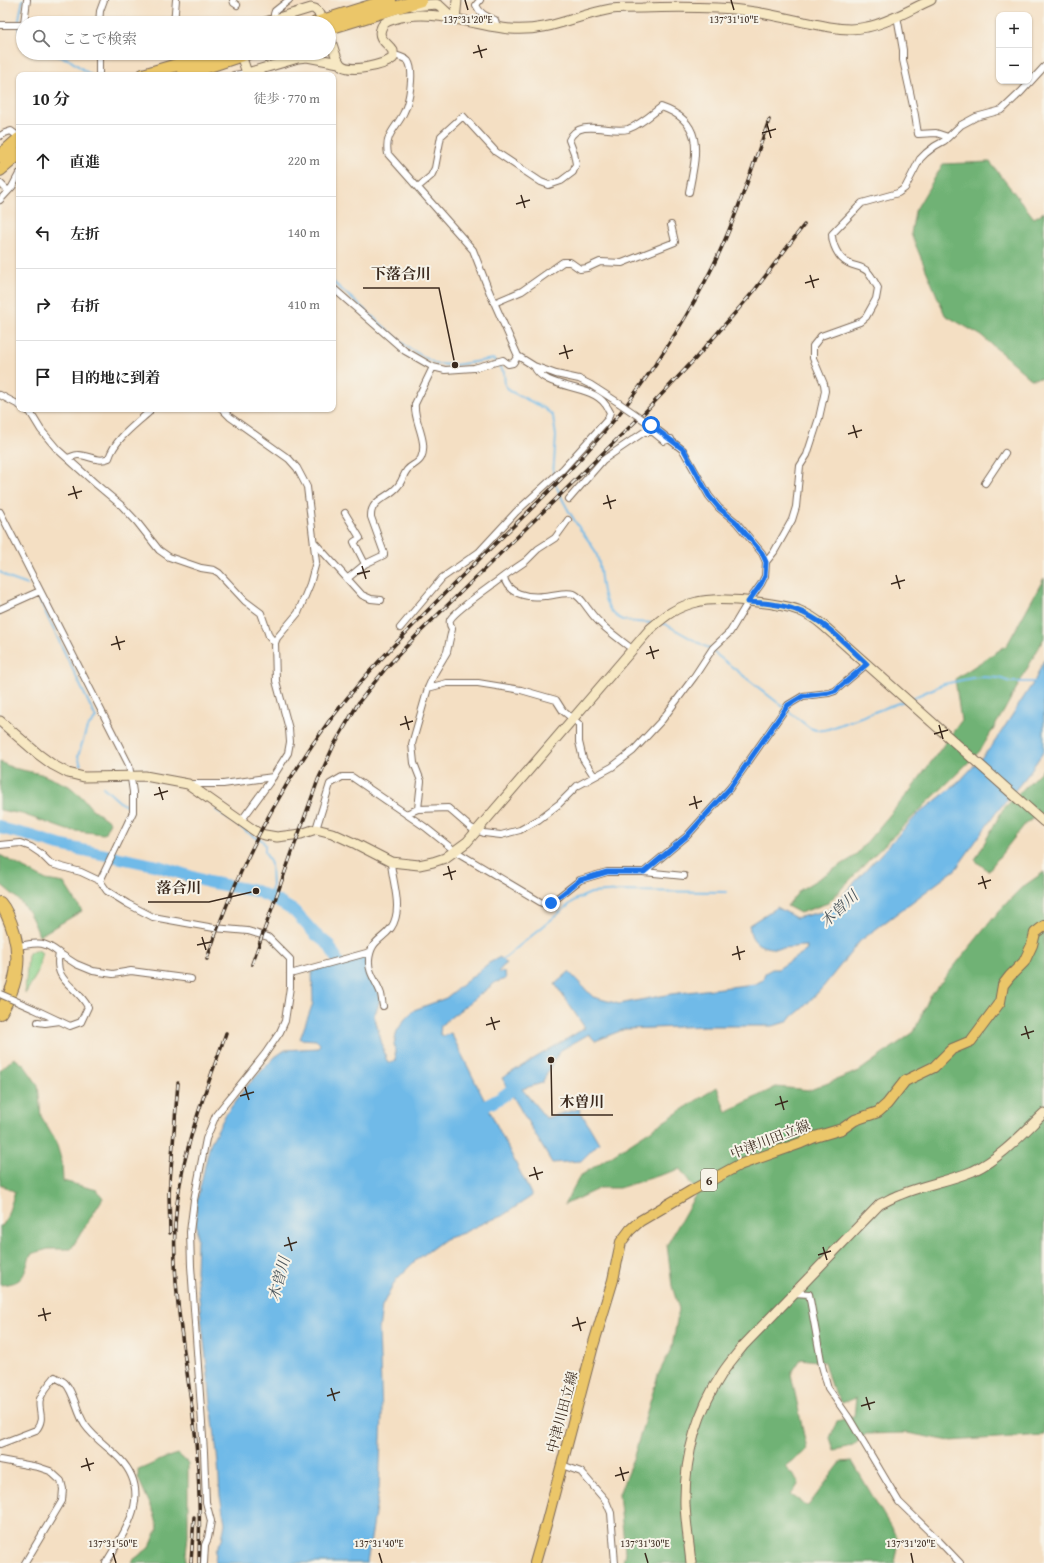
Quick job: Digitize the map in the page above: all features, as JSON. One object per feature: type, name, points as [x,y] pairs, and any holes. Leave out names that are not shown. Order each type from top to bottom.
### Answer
[{"type":"highway","points":[[326,16],[390,0]]},
{"type":"highway","points":[[336,31],[421,0]]},
{"type":"highway","points":[[154,72],[194,60]]},
{"type":"highway","points":[[191,72],[227,60]]},
{"type":"highway","points":[[0,156],[16,141]]},
{"type":"highway","points":[[0,170],[16,157]]},
{"type":"highway","points":[[0,903],[4,907],[12,924],[18,946],[16,981],[7,1002],[0,1013]]},
{"type":"main road","name":"中津川田立線","points":[[535,1563],[593,1346],[613,1280],[621,1242],[630,1230],[640,1220],[696,1187],[739,1165],[801,1143],[815,1136],[842,1129],[855,1120],[878,1112],[887,1104],[905,1081],[934,1067],[952,1049],[971,1040],[1000,1002],[1003,985],[1024,962],[1032,945],[1035,933],[1044,926]]},
{"type":"street","points":[[24,16],[27,0]]},
{"type":"street","points":[[100,16],[104,0]]},
{"type":"street","points":[[175,16],[176,0]]},
{"type":"street","points":[[274,16],[275,11],[289,0]]},
{"type":"street","points":[[455,20],[457,0]]},
{"type":"street","points":[[480,0],[476,5],[479,12],[495,20],[497,27]]},
{"type":"street","points":[[406,814],[418,809],[448,808],[472,828],[484,833],[501,835],[520,830],[538,820],[559,804],[577,786],[612,767],[633,751],[662,720],[713,648],[730,632],[761,584],[765,576],[766,562],[762,553],[736,522],[719,508],[709,496],[688,455],[671,439],[591,385],[579,379],[556,374],[534,366],[518,356],[494,303],[473,250],[388,154],[386,146],[391,132],[403,114],[409,101],[411,66],[407,60],[394,54],[391,47],[384,42],[380,35],[381,27],[386,22],[404,16],[419,15],[516,29],[544,28],[612,9],[663,7],[719,8],[752,12],[838,29],[855,29],[868,27],[897,16],[931,0]]},
{"type":"street","points":[[408,4],[414,7],[436,4],[455,20]]},
{"type":"street","points":[[284,16],[310,8],[315,9],[317,16]]},
{"type":"street","points":[[897,16],[903,50],[903,60],[918,134],[936,133],[948,137]]},
{"type":"street","points":[[0,25],[16,24]]},
{"type":"street","points":[[336,53],[339,63]]},
{"type":"street","points":[[324,60],[339,63],[349,69],[361,68],[390,60],[394,54]]},
{"type":"street","points":[[99,60],[99,72]]},
{"type":"street","points":[[246,60],[247,72]]},
{"type":"street","points":[[250,72],[291,60]]},
{"type":"street","points":[[766,562],[792,520],[796,507],[800,466],[807,455],[824,398],[824,384],[813,358],[813,346],[821,336],[860,322],[866,317],[876,299],[878,288],[869,272],[861,267],[847,263],[838,255],[832,240],[832,234],[862,202],[898,192],[905,188],[920,159],[961,125],[976,117],[1002,110],[1044,67]]},
{"type":"street","points":[[418,187],[431,176],[435,168],[441,136],[463,116],[496,152],[541,182],[549,185],[561,181],[573,172],[576,164],[569,140],[571,135],[579,129],[592,127],[614,130],[627,129],[638,124],[661,107],[672,110],[682,117],[694,134],[696,146],[689,192]]},
{"type":"street","points":[[0,136],[4,132],[11,131],[16,135]]},
{"type":"street","points":[[0,200],[16,178]]},
{"type":"street","points":[[0,183],[7,190]]},
{"type":"street","points":[[494,303],[522,292],[563,262],[570,262],[580,269],[600,262],[622,263],[675,242],[671,225]]},
{"type":"street","points":[[336,291],[405,351],[433,367],[445,370],[474,368],[500,360],[508,364],[513,363],[518,356]]},
{"type":"street","points":[[400,628],[442,578],[479,552],[505,524],[557,475],[608,419],[610,412],[605,403],[598,397],[576,388],[551,381],[541,375],[534,366]]},
{"type":"street","points":[[347,579],[365,564],[384,555],[371,517],[371,511],[373,506],[378,501],[394,491],[408,469],[417,463],[421,458],[423,450],[422,441],[414,410],[415,404],[433,367]]},
{"type":"street","points":[[0,395],[16,403]]},
{"type":"street","points":[[30,412],[41,430],[57,449],[122,506],[159,550],[169,557],[201,568],[214,570],[219,573],[245,601],[261,613],[269,636],[275,643]]},
{"type":"street","points":[[68,458],[78,455],[95,460],[104,460],[109,458],[111,450],[116,443],[149,412]]},
{"type":"street","points":[[225,412],[235,421],[289,459],[297,468],[306,487],[316,562],[310,584],[298,613],[277,638],[275,643],[276,681],[289,729],[290,742],[288,753],[273,777],[241,821]]},
{"type":"street","points":[[570,499],[603,460],[644,432],[653,432],[664,441],[671,439]]},
{"type":"street","points":[[986,483],[1005,453]]},
{"type":"street","points":[[0,512],[128,762],[133,792],[133,812],[100,881]]},
{"type":"street","points":[[345,513],[360,538],[354,542],[365,564]]},
{"type":"street","points":[[418,809],[421,781],[414,763],[412,744],[428,688],[435,672],[447,652],[452,629],[450,621],[453,616],[504,576],[526,561],[538,549],[555,538],[568,520]]},
{"type":"street","points":[[314,542],[362,595],[371,599],[381,600]]},
{"type":"street","points":[[504,576],[505,584],[513,592],[542,597],[565,593],[574,594],[580,597],[598,621],[632,649]]},
{"type":"street","points":[[0,609],[40,592]]},
{"type":"street","points":[[188,784],[258,833],[277,837],[301,834],[316,829],[338,836],[391,862],[419,865],[439,860],[455,852],[477,830],[652,627],[664,616],[682,607],[699,601],[722,599],[776,604],[797,610],[816,619],[1040,819]]},
{"type":"street","points":[[644,872],[687,836],[730,788],[788,705],[803,696],[835,691],[867,664]]},
{"type":"street","points":[[428,688],[447,683],[478,683],[521,690],[556,700],[563,711],[579,724],[579,742],[583,759],[594,776]]},
{"type":"street","points":[[0,721],[38,754],[68,773],[84,777],[131,776],[175,780],[188,784],[223,784],[273,777]]},
{"type":"street","points":[[316,829],[330,784],[342,777],[352,777],[406,814],[455,852],[542,903],[551,903],[580,880],[607,872],[644,872],[684,876]]},
{"type":"street","points":[[0,845],[20,843],[25,845],[40,853],[51,864],[81,872],[100,881],[107,891],[153,917],[214,928],[248,931],[268,937],[290,959],[288,1009],[285,1021],[280,1032],[265,1054],[216,1115],[206,1139],[194,1200],[190,1232],[191,1266],[204,1452],[204,1480],[206,1502],[211,1521],[208,1538],[205,1545],[204,1563]]},
{"type":"street","points":[[383,1006],[382,995],[370,969],[369,961],[371,947],[391,928],[394,922],[397,907],[391,862]]},
{"type":"street","points":[[18,946],[40,942],[49,945],[76,964],[93,971],[113,974],[131,970],[191,979]]},
{"type":"street","points":[[290,974],[370,952]]},
{"type":"street","points":[[0,994],[70,1026],[81,1022],[88,1007],[83,998],[62,978],[58,971],[57,962],[59,953]]},
{"type":"street","points":[[38,1022],[45,1023],[60,1021]]},
{"type":"street","points":[[691,1563],[685,1506],[686,1483],[693,1437],[704,1407],[723,1372],[743,1346],[880,1204],[899,1195],[973,1171],[990,1161],[1017,1140],[1044,1113]]},
{"type":"street","points":[[794,1293],[809,1294],[822,1366],[828,1388],[875,1461],[899,1502],[960,1563]]},
{"type":"street","points":[[0,1444],[36,1430],[42,1417],[40,1400],[48,1385],[55,1377],[65,1383],[86,1426],[94,1436],[119,1458],[128,1469],[135,1485],[136,1502],[129,1523],[106,1563]]},
{"type":"street","points":[[0,1460],[38,1467],[50,1471],[61,1481],[63,1489],[62,1502],[25,1563]]},
{"type":"street","points":[[562,1465],[581,1472],[606,1501],[611,1513],[615,1563]]},
{"type":"green space","points":[[990,162],[1034,218],[1044,212],[1044,378],[1031,379],[982,336],[945,315],[911,234],[915,211],[943,164]]},
{"type":"green space","points":[[1044,578],[1044,638],[980,751],[868,861],[828,903],[800,913],[787,906],[800,890],[854,857],[910,791],[961,721],[955,679],[1007,645]]},
{"type":"green space","points":[[0,762],[13,768],[41,774],[69,786],[82,797],[91,808],[110,822],[104,834],[67,830],[22,814],[0,810]]},
{"type":"green space","points":[[1044,768],[1044,812],[1026,823],[988,871],[975,860],[1003,809]]},
{"type":"green space","points":[[0,855],[46,880],[64,883],[82,911],[39,936],[29,913],[20,901],[0,884]]},
{"type":"green space","points":[[1044,872],[1044,1435],[950,1441],[907,1433],[866,1434],[853,1446],[834,1450],[830,1438],[837,1421],[854,1416],[856,1398],[842,1403],[831,1386],[824,1362],[801,1359],[791,1374],[807,1450],[785,1467],[799,1482],[791,1495],[808,1506],[841,1462],[852,1461],[899,1541],[895,1563],[623,1563],[625,1552],[619,1494],[633,1459],[658,1375],[672,1347],[679,1309],[672,1286],[667,1245],[697,1192],[680,1169],[619,1188],[600,1188],[564,1205],[580,1176],[717,1087],[726,1112],[776,1087],[810,1090],[859,1071],[914,1032],[930,996],[999,911],[1021,888]]},
{"type":"green space","points":[[38,950],[42,953],[37,974],[25,994],[28,955],[30,952]]},
{"type":"green space","points":[[14,1058],[24,1065],[38,1085],[41,1116],[56,1142],[62,1162],[63,1181],[97,1190],[103,1198],[71,1249],[48,1249],[31,1254],[25,1273],[19,1280],[0,1285],[0,1226],[2,1226],[6,1220],[15,1192],[0,1185],[0,1070]]},
{"type":"green space","points":[[178,1454],[188,1463],[188,1536],[185,1563],[132,1563],[133,1560],[150,1547],[158,1528],[154,1513],[138,1478],[138,1470]]},
{"type":"water","points":[[1044,659],[1044,751],[1026,777],[995,814],[956,869],[860,941],[823,987],[803,1008],[786,1022],[773,1026],[707,1026],[625,1029],[595,1041],[589,1034],[561,1050],[542,1083],[522,1089],[546,1118],[579,1109],[599,1143],[581,1161],[552,1163],[502,1078],[585,1028],[555,984],[569,972],[593,997],[619,1004],[671,994],[755,984],[763,980],[765,973],[772,969],[778,969],[807,950],[806,946],[769,948],[762,946],[752,937],[749,925],[777,907],[796,918],[829,910],[916,816],[959,782],[992,746],[1035,680]]},
{"type":"water","points":[[367,955],[370,975],[379,996],[378,1007],[374,1015],[387,1062],[390,1063],[396,1061],[394,1044],[397,1031],[405,1019],[414,1010],[446,998],[489,963],[500,957],[506,963],[498,972],[505,973],[506,979],[496,982],[441,1025],[440,1034],[444,1036],[451,1033],[532,1196],[502,1216],[445,1239],[415,1261],[396,1280],[382,1306],[379,1330],[382,1415],[379,1489],[367,1563],[215,1563],[216,1550],[222,1539],[225,1523],[220,1496],[218,1463],[196,1271],[196,1205],[210,1144],[226,1114],[247,1086],[275,1057],[285,1050],[318,1048],[320,1044],[316,1040],[300,1039],[313,1003],[312,971]]},
{"type":"waterway","points":[[20,16],[23,0]]},
{"type":"waterway","points":[[69,60],[87,72]]},
{"type":"waterway","points":[[336,285],[407,347],[436,364],[455,365],[493,359],[504,372],[505,385],[510,391],[544,408],[553,416],[556,436],[553,475]]},
{"type":"waterway","points":[[554,480],[568,509],[597,554],[603,591],[608,606],[613,613],[623,620],[630,622],[651,623]]},
{"type":"waterway","points":[[0,572],[11,579],[28,585]]},
{"type":"waterway","points":[[38,597],[96,718],[87,728],[78,756],[81,765]]},
{"type":"waterway","points":[[662,624],[665,624],[708,648],[814,730],[828,729],[904,701]]},
{"type":"waterway","points":[[910,699],[944,684],[972,678],[999,678],[1010,682],[1035,682]]},
{"type":"waterway","points":[[103,787],[122,804],[127,805]]},
{"type":"waterway","points":[[216,810],[253,836],[262,840],[265,845],[265,852],[271,864],[272,888],[270,897]]},
{"type":"waterway","points":[[0,826],[4,829],[59,845],[158,866],[208,882],[256,891],[270,897],[294,911],[315,934],[329,945],[338,962],[340,973]]},
{"type":"waterway","points":[[501,961],[575,900],[591,893],[622,891],[727,892]]},
{"type":"waterway","name":"木曽川","points":[[472,1112],[504,1096],[520,1080]]},
{"type":"railway","points":[[207,959],[220,921],[236,884],[272,811],[292,775],[339,709],[364,678],[408,631],[587,452],[627,404],[663,353],[685,318],[722,247],[769,120]]},
{"type":"railway","points":[[252,964],[318,780],[334,745],[359,702],[386,668],[417,635],[644,413],[695,359],[754,291],[804,225]]},
{"type":"railway","points":[[199,1563],[197,1459],[194,1424],[180,1324],[176,1275],[175,1225],[177,1200],[187,1151],[201,1104],[226,1033]]},
{"type":"railway","points":[[170,1233],[169,1193],[178,1083]]},
{"type":"railway","points":[[191,1563],[194,1517]]},
{"type":"place","name":"下落合川","points":[[455,365]]},
{"type":"place","name":"落合川","points":[[256,891]]},
{"type":"place","name":"木曽川","points":[[551,1060]]},
{"type":"route","points":[[551,903],[580,880],[607,872],[644,872],[687,836],[730,788],[788,705],[803,696],[835,691],[867,664],[816,619],[797,610],[776,604],[748,602],[756,592],[765,576],[766,562],[762,553],[736,522],[719,508],[709,496],[684,450],[651,425]]}]
